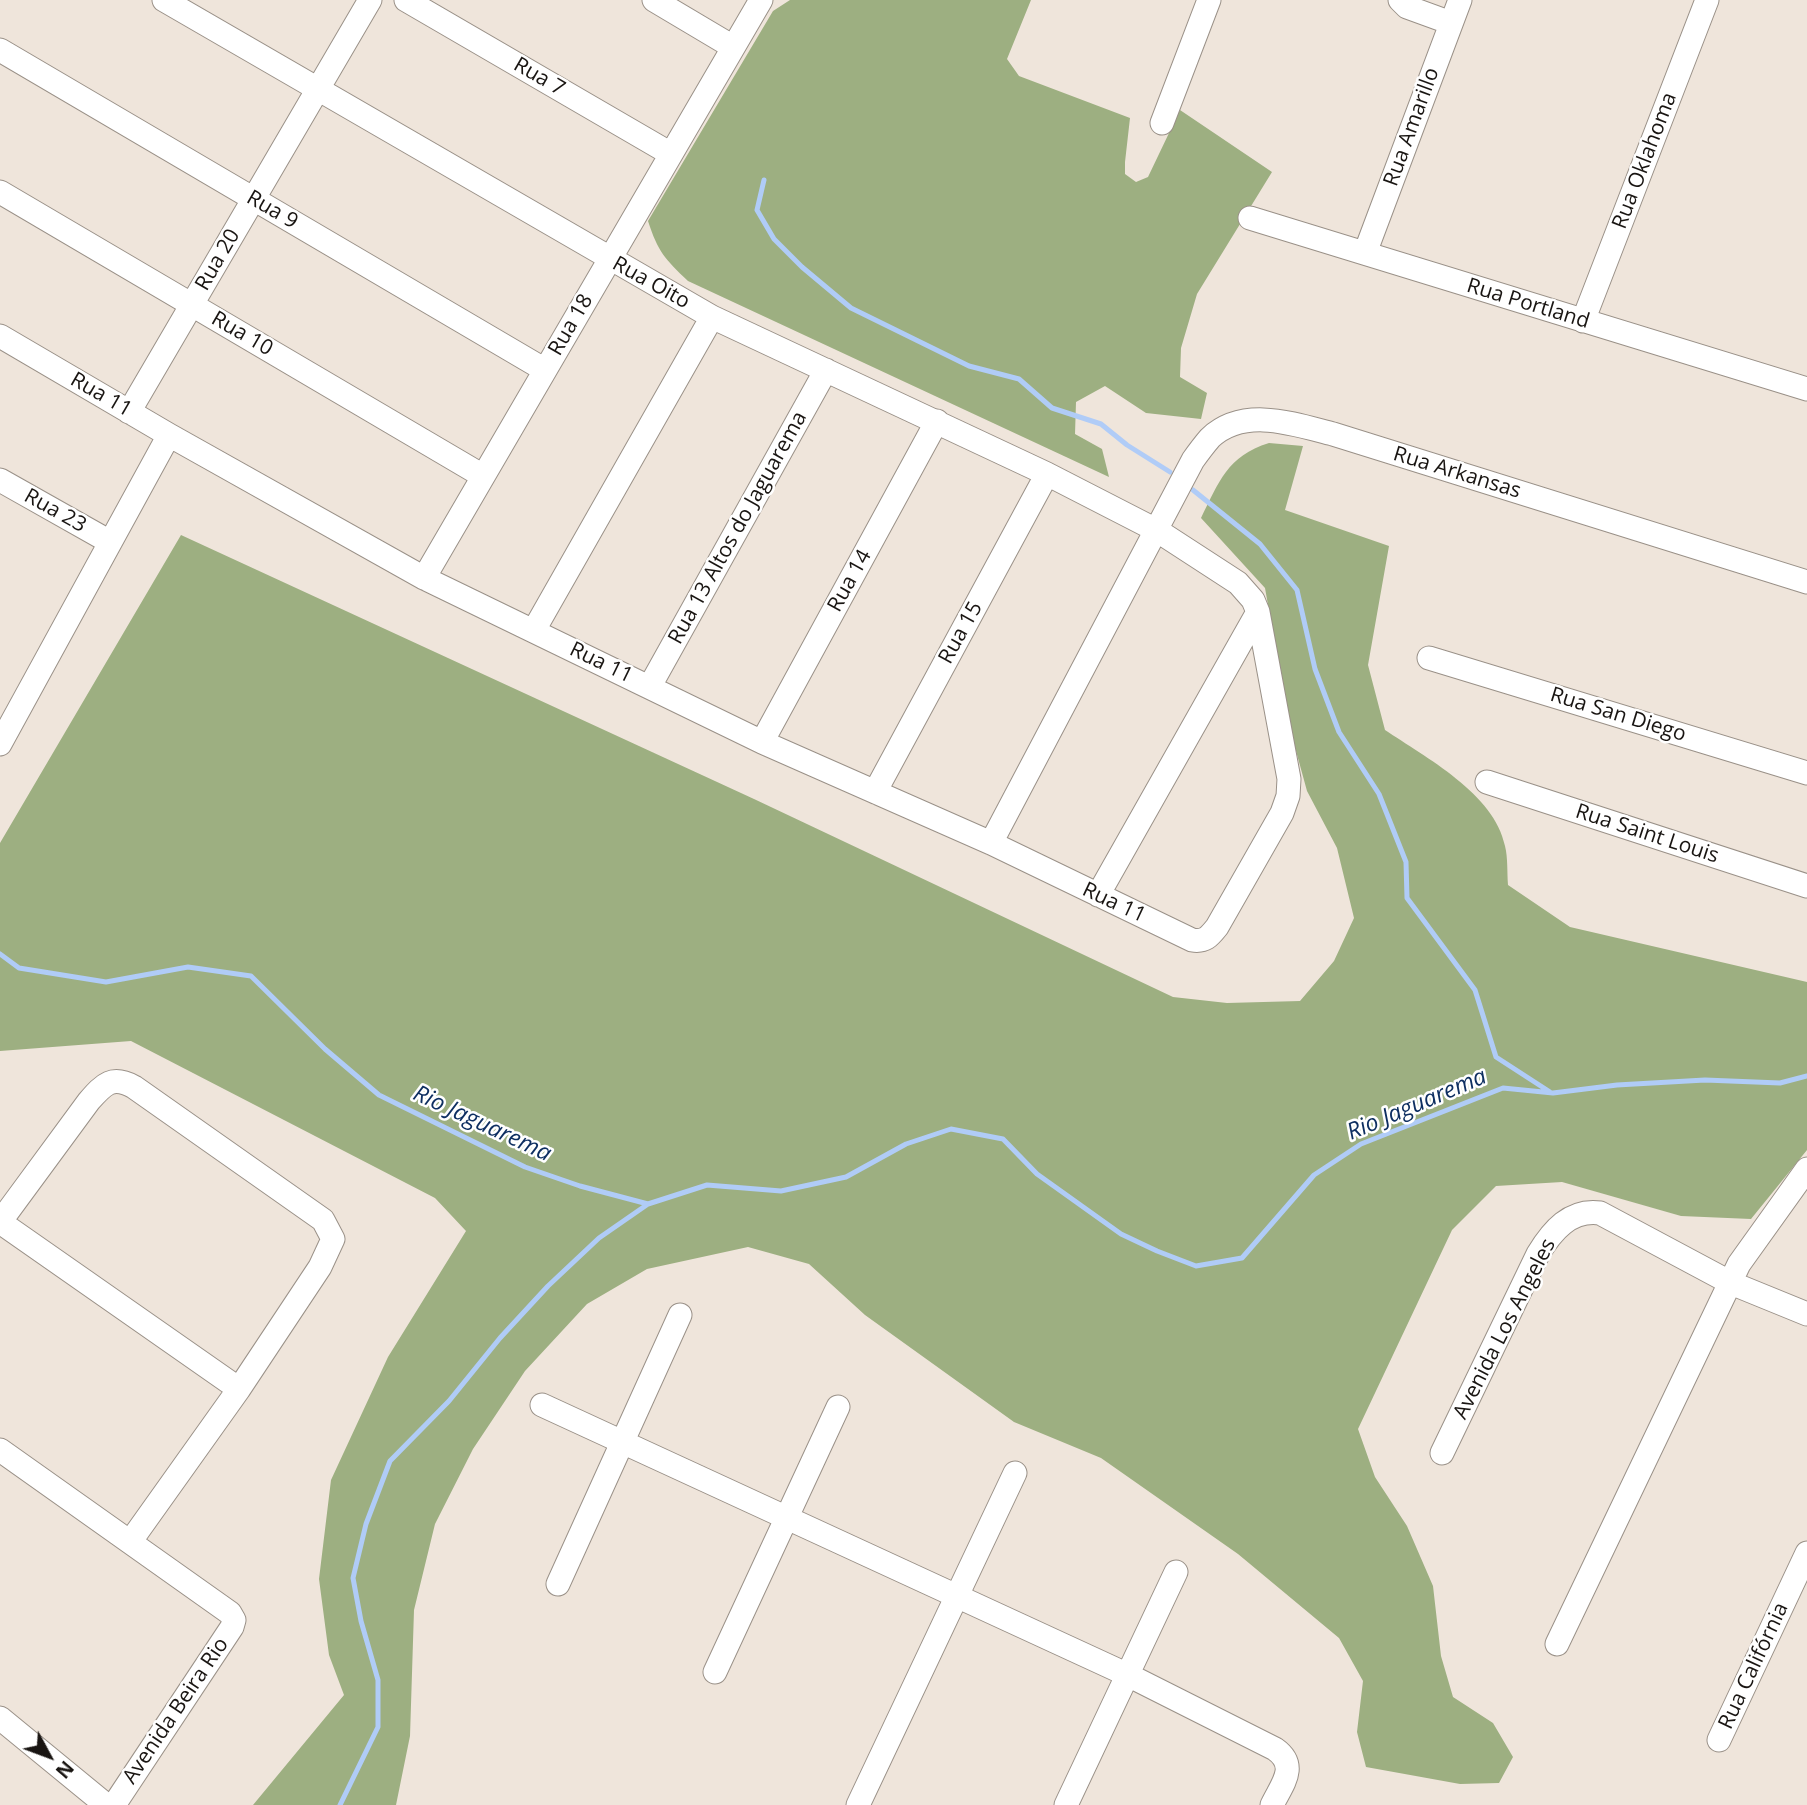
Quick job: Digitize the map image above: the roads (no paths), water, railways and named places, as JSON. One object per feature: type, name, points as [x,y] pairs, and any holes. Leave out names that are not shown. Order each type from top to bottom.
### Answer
[{"type":"street","name":"Rua Oito","points":[[164,0],[317,91],[712,317],[1048,474],[1158,531],[1238,583],[1253,600],[1258,612]]},
{"type":"street","name":"Rua 20","points":[[129,412],[370,0]]},
{"type":"street","name":"Rua 7","points":[[406,0],[671,154]]},
{"type":"street","points":[[654,0],[733,47]]},
{"type":"street","name":"Rua 18","points":[[424,578],[761,0]]},
{"type":"street","points":[[1162,123],[1209,0]]},
{"type":"street","points":[[1400,0],[1407,6],[1451,23]]},
{"type":"street","name":"Rua Amarillo","points":[[1365,253],[1460,0]]},
{"type":"street","name":"Rua Oklahoma","points":[[1583,321],[1707,0]]},
{"type":"street","name":"Rua 9","points":[[0,50],[545,370]]},
{"type":"street","name":"Rua 10","points":[[0,192],[483,476]]},
{"type":"street","name":"Rua Portland","points":[[1250,218],[1806,387]]},
{"type":"street","points":[[534,630],[712,317]]},
{"type":"street","name":"Rua 11","points":[[0,335],[169,435],[424,578],[762,741],[990,843],[1192,940],[1202,942],[1217,927],[1282,813],[1288,796],[1289,779],[1258,612]]},
{"type":"street","name":"Rua 13 Altos do Jaguarema","points":[[650,687],[826,370]]},
{"type":"street","name":"Rua 14","points":[[762,741],[937,421]]},
{"type":"street","name":"Rua Arkansas","points":[[990,843],[1158,531],[1193,460],[1211,438],[1235,422],[1285,421],[1807,582]]},
{"type":"street","points":[[0,744],[169,435]]},
{"type":"street","name":"Rua 15","points":[[875,792],[1048,474]]},
{"type":"street","name":"Rua 23","points":[[0,480],[110,542]]},
{"type":"street","points":[[1098,895],[1258,612]]},
{"type":"street","name":"Rua San Diego","points":[[1429,658],[1807,773]]},
{"type":"street","name":"Rua Saint Louis","points":[[1487,782],[1807,886]]},
{"type":"street","points":[[0,1450],[130,1542],[239,1389],[320,1267],[333,1238],[323,1220],[146,1095],[124,1082],[113,1081],[102,1086],[89,1101],[0,1222],[239,1389]]},
{"type":"street","points":[[1557,1644],[1735,1274],[1807,1169]]},
{"type":"street","name":"Avenida Los Angeles","points":[[1442,1453],[1538,1254],[1549,1236],[1577,1214],[1600,1213],[1735,1274],[1807,1314]]},
{"type":"street","points":[[558,1584],[680,1315]]},
{"type":"street","points":[[542,1405],[1128,1675],[1285,1756],[1288,1765],[1286,1774],[1272,1805]]},
{"type":"street","points":[[715,1672],[838,1407]]},
{"type":"street","points":[[858,1805],[1015,1473]]},
{"type":"street","name":"Avenida Beira Rio","points":[[114,1805],[232,1627],[234,1620],[230,1613],[130,1542]]},
{"type":"street","name":"Rua Califórnia","points":[[1719,1741],[1807,1553]]},
{"type":"street","points":[[1066,1805],[1176,1572]]},
{"type":"street","points":[[0,1718],[106,1805]]},
{"type":"waterway","points":[[764,180],[757,210],[774,239],[802,267],[851,308],[969,366],[1019,379],[1052,408],[1101,424],[1127,445],[1170,472]]},
{"type":"waterway","points":[[1193,490],[1260,544],[1297,590],[1315,669],[1339,732],[1379,794],[1406,862],[1407,898],[1475,990],[1496,1057],[1550,1092]]},
{"type":"waterway","name":"Rio Jaguarema","points":[[0,954],[19,968],[106,982],[188,967],[251,976],[325,1049],[379,1095],[525,1167],[580,1186],[648,1204],[707,1185],[781,1191],[846,1177],[906,1144],[951,1129],[1003,1139],[1037,1174],[1121,1234],[1196,1266],[1242,1258],[1314,1175],[1361,1144],[1503,1088],[1553,1093],[1617,1085],[1705,1080],[1780,1083],[1807,1076]]},
{"type":"waterway","points":[[340,1805],[378,1727],[378,1680],[361,1621],[353,1578],[366,1524],[390,1461],[449,1401],[500,1338],[548,1286],[599,1238],[648,1204]]}]
